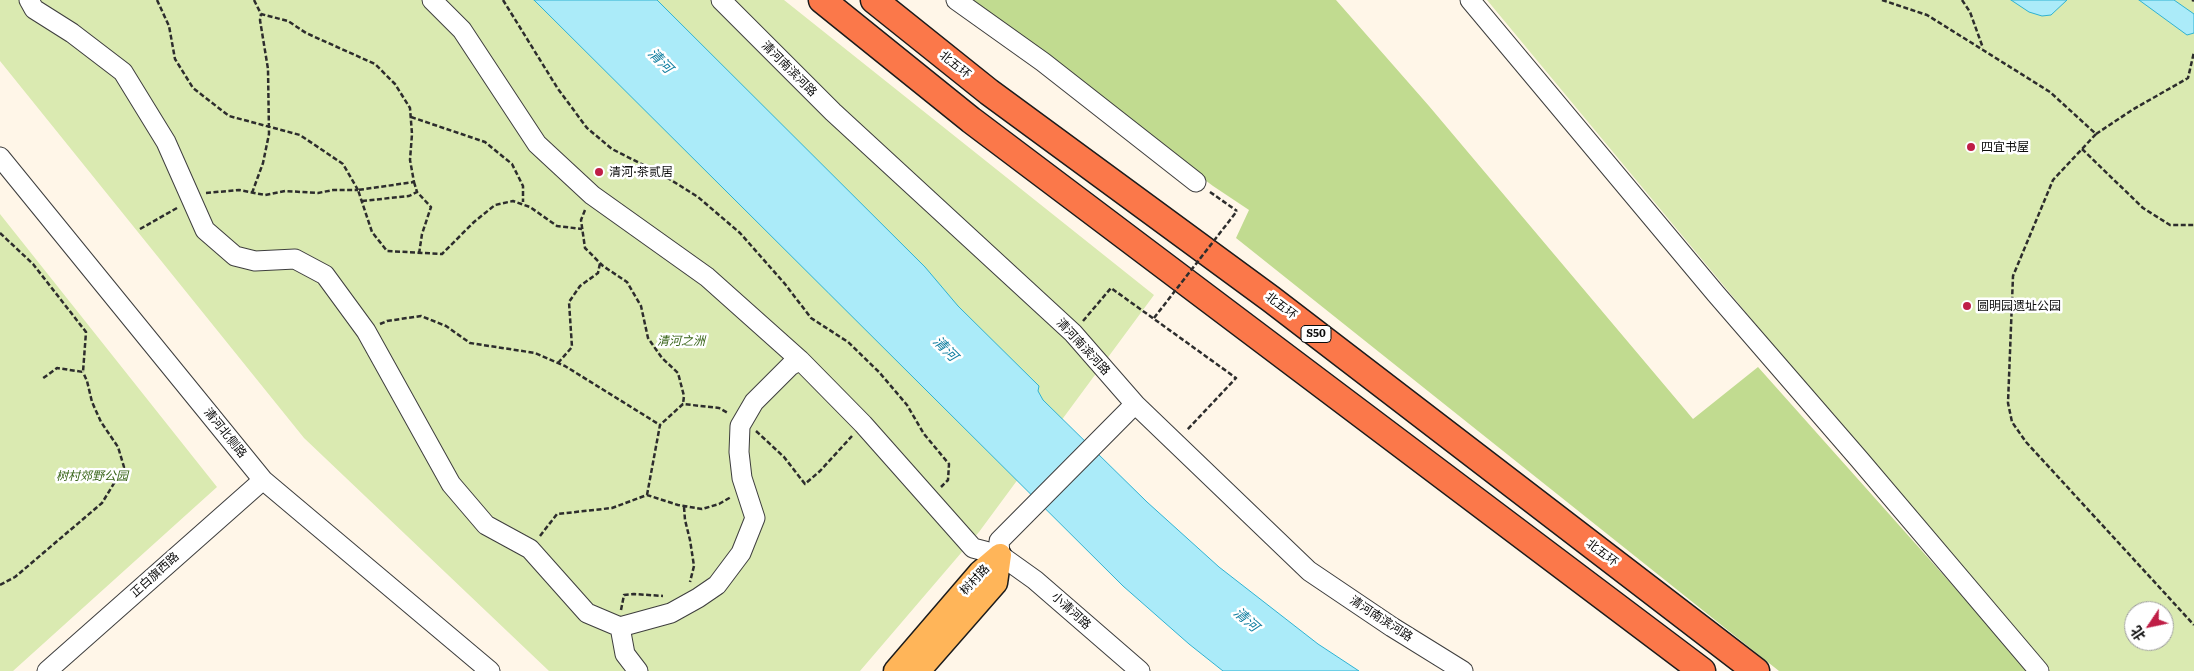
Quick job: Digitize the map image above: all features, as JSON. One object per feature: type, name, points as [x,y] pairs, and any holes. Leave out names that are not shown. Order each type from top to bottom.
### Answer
[{"type":"highway","points":[[822,0],[971,120],[1702,671]]},
{"type":"highway","name":"北五环","points":[[874,0],[989,92],[1271,299],[1756,671]]},
{"type":"main road","name":"树村路","points":[[895,671],[980,572],[1000,555]]},
{"type":"main road","name":"树村路","points":[[919,671],[996,583],[1000,555]]},
{"type":"street","points":[[29,0],[34,9],[72,33],[123,72],[166,142],[205,230],[235,256],[255,261],[295,259],[325,275],[366,331],[452,484],[486,525],[530,549],[587,612],[620,626],[671,614],[717,585],[741,553],[755,518],[742,478],[739,452],[740,426],[754,402],[790,366],[800,360]]},
{"type":"street","points":[[432,0],[462,30],[537,144],[592,195],[707,277],[800,360],[863,424],[973,548],[1000,555],[999,541],[1135,404]]},
{"type":"street","name":"清河南滨河路","points":[[721,0],[832,112],[1073,333],[1135,404],[1174,444],[1308,571],[1392,627],[1463,671]]},
{"type":"street","points":[[956,0],[1043,62],[1196,182]]},
{"type":"street","points":[[1470,0],[1716,294],[2039,671]]},
{"type":"street","name":"清河北侧路","points":[[0,156],[263,480],[490,671]]},
{"type":"street","name":"正白旗西路","points":[[47,671],[263,480]]},
{"type":"street","name":"小清河路","points":[[1000,555],[1036,580],[1140,671]]},
{"type":"street","points":[[620,626],[625,654],[638,671]]},
{"type":"path","points":[[157,0],[169,26],[175,59],[193,88],[229,116],[300,135],[343,164],[358,190],[372,232],[387,252],[442,254],[474,222],[495,205],[513,201],[530,207],[557,226],[582,229]]},
{"type":"path","points":[[252,193],[263,163],[270,134],[268,69],[260,20],[261,14],[254,0]]},
{"type":"path","points":[[503,0],[558,89],[587,128],[612,149],[663,175],[698,197],[740,233],[785,284],[811,318],[848,342],[879,372],[907,405],[924,434],[949,464],[948,480],[930,499]]},
{"type":"path","points":[[1882,0],[1927,15],[1983,50],[2050,92],[2096,134]]},
{"type":"path","points":[[1962,0],[1970,12],[1983,50]]},
{"type":"path","points":[[261,14],[288,21],[306,33],[375,64],[395,84],[410,108],[410,160],[414,182],[417,192],[431,207],[422,234],[420,254]]},
{"type":"path","points":[[2194,52],[2188,78],[2132,110],[2096,134],[2053,180],[2034,221],[2013,276],[2008,383],[2008,403],[2012,422],[2026,442],[2194,625]]},
{"type":"path","points":[[2189,73],[2194,74]]},
{"type":"path","points":[[411,117],[485,142],[512,164],[523,186],[523,202]]},
{"type":"path","points":[[2082,149],[2143,208],[2170,225],[2194,225]]},
{"type":"path","points":[[140,229],[191,200],[208,193],[239,190],[265,196],[285,192],[318,193],[333,190],[358,190],[414,182]]},
{"type":"path","points":[[1154,318],[1237,211],[1196,182]]},
{"type":"path","points":[[362,201],[409,196],[417,192]]},
{"type":"path","points":[[592,195],[581,220],[585,248],[600,263],[627,282],[642,306],[648,338],[662,358],[678,373],[684,396],[683,404]]},
{"type":"path","points":[[0,232],[33,264],[86,332],[83,372],[92,402],[101,422],[118,447],[124,467],[102,503],[16,576],[0,585]]},
{"type":"path","points":[[558,363],[572,347],[568,302],[580,286],[598,274],[600,263]]},
{"type":"path","points":[[1073,333],[1111,288],[1236,378],[1174,444]]},
{"type":"path","points":[[366,331],[387,321],[421,316],[446,326],[470,343],[535,353],[558,363],[660,425]]},
{"type":"path","points":[[42,379],[57,368],[83,372]]},
{"type":"path","points":[[530,549],[557,514],[612,508],[648,494],[684,506],[702,509],[719,504],[746,488]]},
{"type":"path","points":[[684,506],[684,520],[690,540],[694,566],[690,585]]},
{"type":"path","points":[[620,626],[621,605],[624,595],[664,596]]},
{"type":"green space","name":"清河之洲","points":[[0,0],[784,0],[1154,295],[979,532],[860,671],[549,671],[304,438],[0,61]]},
{"type":"green space","points":[[965,0],[1336,0],[1429,106],[1693,419],[1758,367],[2029,671],[1779,671],[1236,238],[1249,210],[1213,186]]},
{"type":"green space","name":"圆明园遗址公园","points":[[1487,0],[2194,0],[2194,671],[2043,671]]},
{"type":"green space","name":"树村郊野公园","points":[[0,214],[217,487],[13,671],[0,671]]},
{"type":"water","name":"清河","points":[[534,0],[657,0],[925,267],[958,306],[1039,386],[1038,391],[1043,400],[1147,502],[1219,567],[1318,644],[1359,671],[1223,671],[1189,644],[1123,586]]},
{"type":"water","points":[[2011,0],[2067,0],[2051,15],[2042,16],[2029,12]]},
{"type":"water","points":[[2139,0],[2174,0],[2194,14],[2194,33],[2187,35]]},
{"type":"place","name":"四宜书屋","points":[[1971,147]]},
{"type":"place","name":"清河·茶贰居","points":[[599,172]]},
{"type":"place","name":"圆明园遗址公园","points":[[1967,306]]}]
